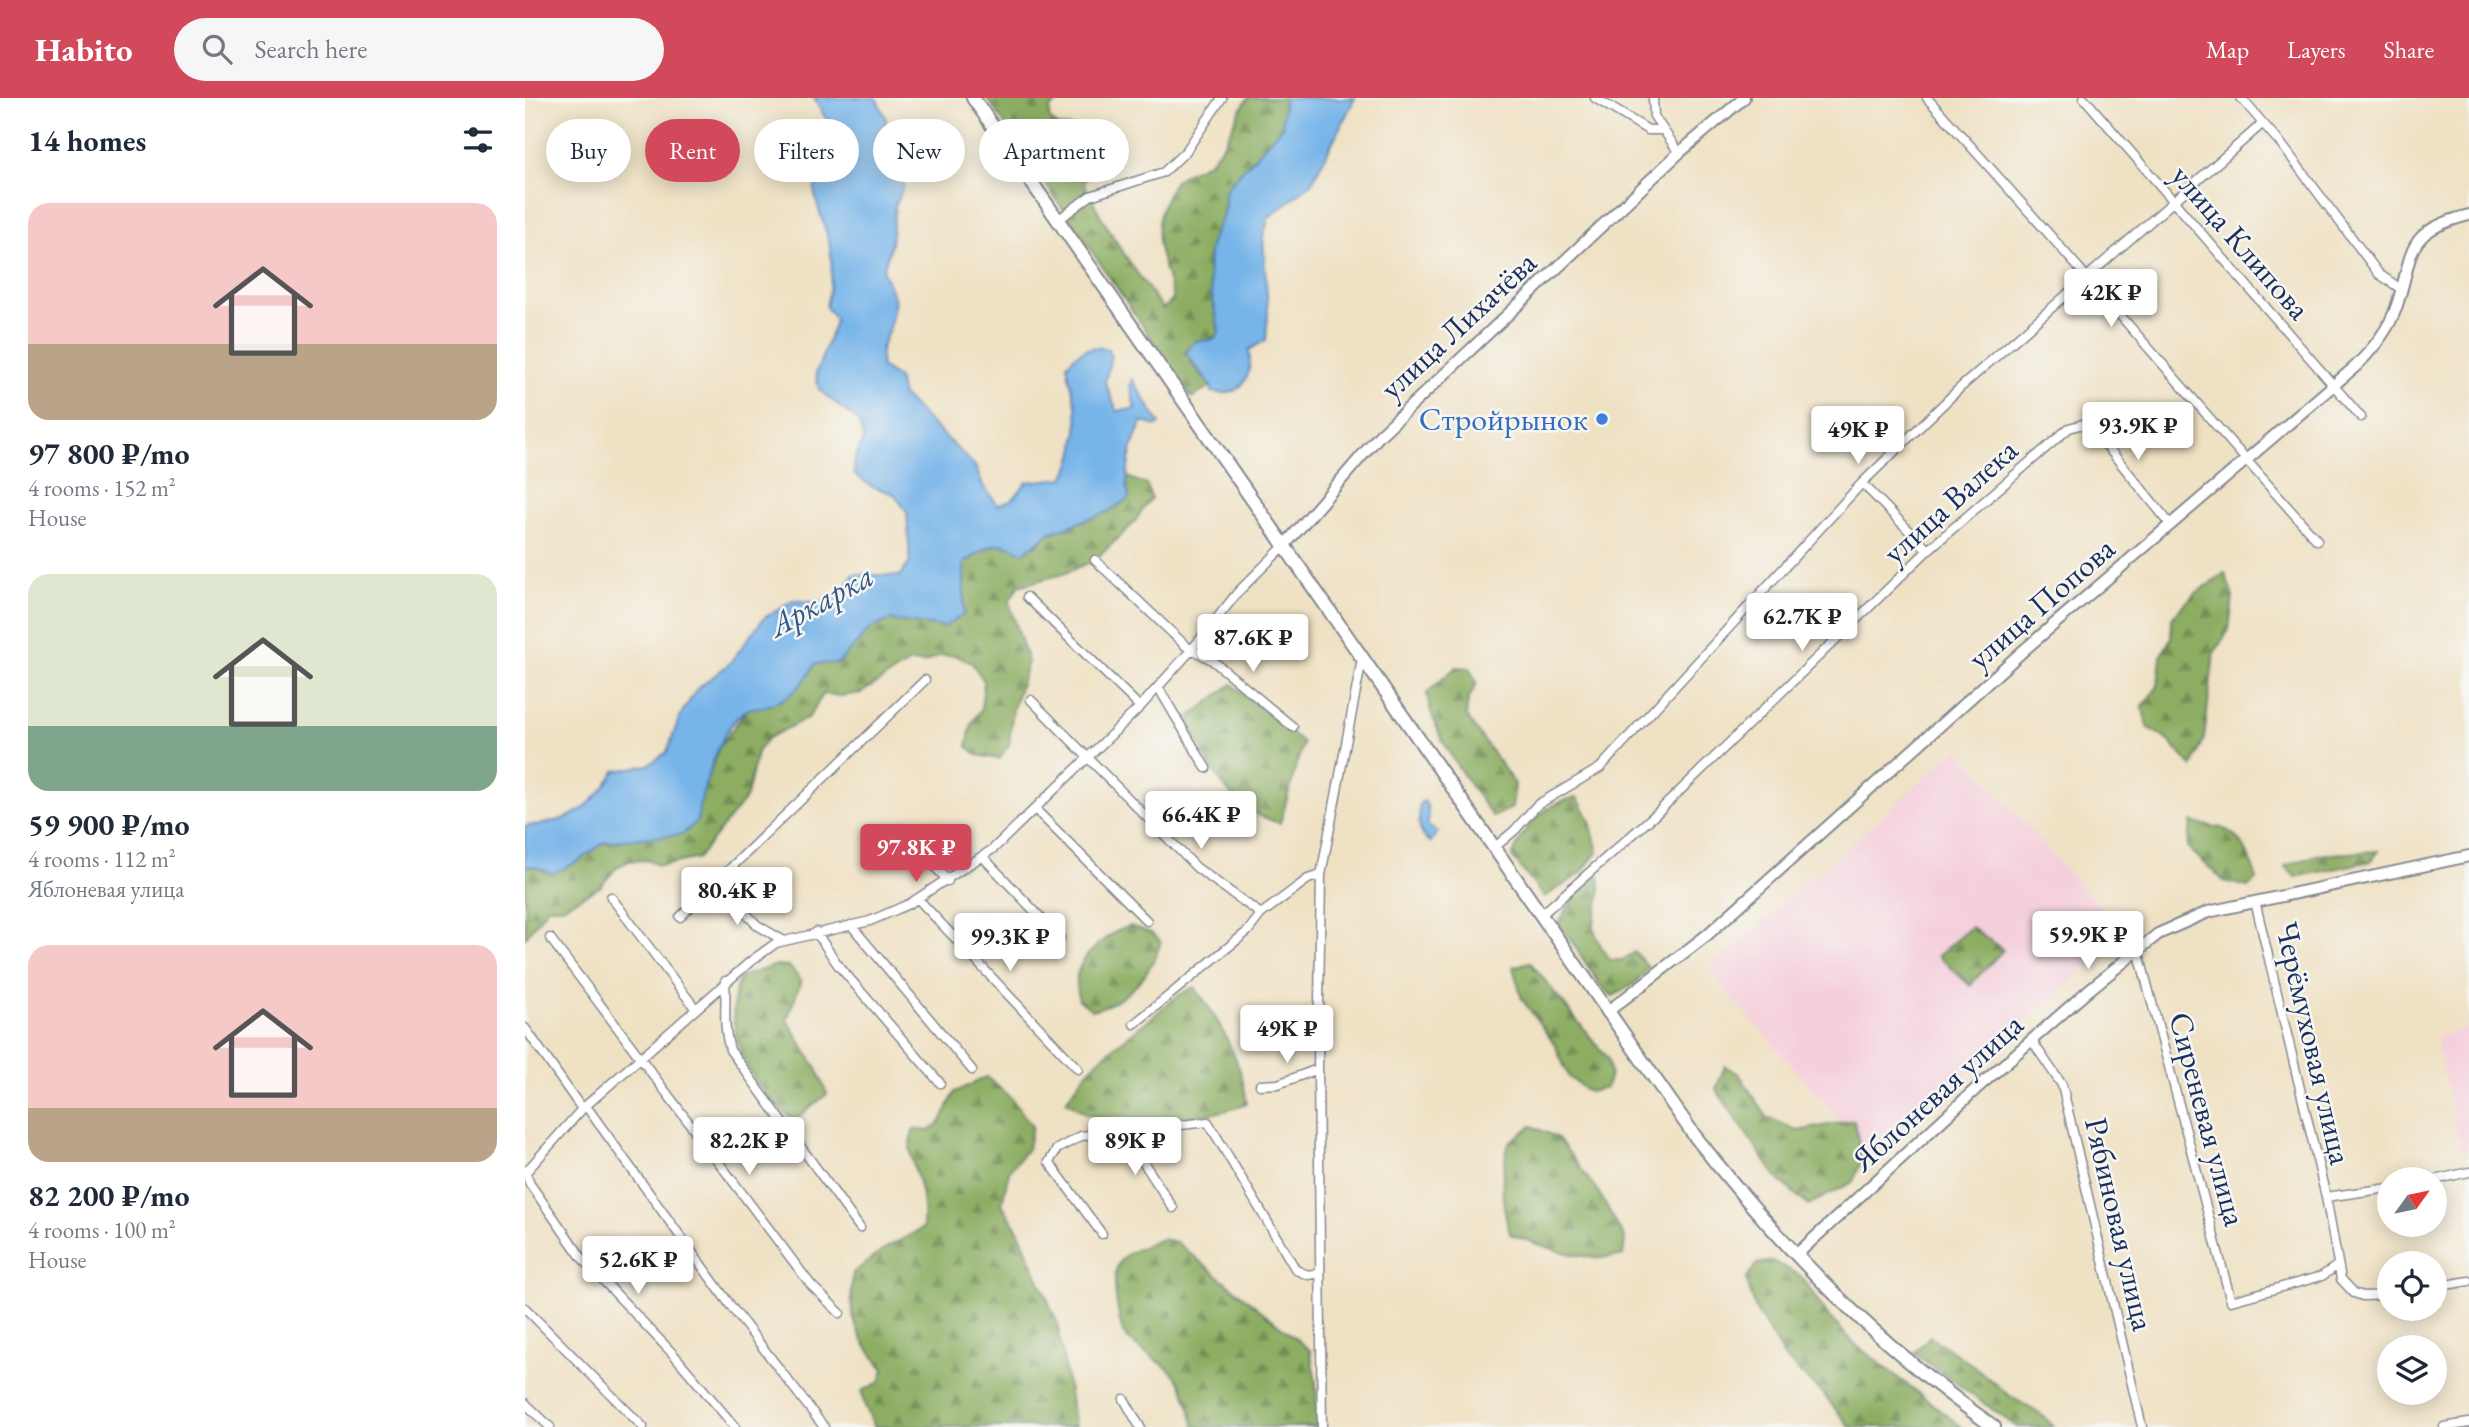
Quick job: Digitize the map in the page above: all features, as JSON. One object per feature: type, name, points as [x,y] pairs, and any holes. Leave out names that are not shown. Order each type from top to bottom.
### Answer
[{"type":"main road","points":[[973,98],[1702,1145],[1796,1255],[1902,1359],[1994,1427]]},
{"type":"street","points":[[1058,220],[1090,196],[1164,172],[1186,151],[1222,98]]},
{"type":"street","points":[[1595,98],[1648,130],[1661,130]]},
{"type":"street","points":[[1653,98],[1654,116],[1679,153]]},
{"type":"street","name":"улица Лихачёва","points":[[1284,546],[1378,436],[1679,153],[1744,98]]},
{"type":"street","points":[[1927,98],[2040,221],[2086,278],[2316,540]]},
{"type":"street","name":"улица Клипова","points":[[2084,98],[2361,417]]},
{"type":"street","points":[[2241,98],[2282,145],[2379,274],[2401,289]]},
{"type":"street","points":[[1494,848],[1515,830],[1537,804],[1600,768],[1862,483],[1961,387],[2262,124]]},
{"type":"street","name":"улица Попова","points":[[1607,1012],[1707,935],[2024,650],[2371,351],[2389,323],[2411,252],[2423,233],[2445,221],[2469,215]]},
{"type":"street","name":"улица Валека","points":[[1541,915],[1655,814],[1928,551],[2069,428],[2083,424],[2096,433],[2171,525]]},
{"type":"street","points":[[1862,483],[1928,551]]},
{"type":"street","points":[[735,1427],[675,1356],[582,1258],[525,1173],[584,1107],[725,981],[759,955],[784,941],[870,921],[918,899],[982,856],[1035,809],[1140,707],[1238,592],[1284,546]]},
{"type":"street","points":[[1095,561],[1186,646],[1193,648],[1293,727]]},
{"type":"street","points":[[1027,597],[1140,707]]},
{"type":"street","points":[[1322,1427],[1318,1069],[1321,875],[1362,659]]},
{"type":"street","points":[[680,917],[925,680]]},
{"type":"street","points":[[1158,688],[1206,768]]},
{"type":"street","points":[[1031,700],[1196,868],[1262,914]]},
{"type":"street","points":[[1035,809],[1146,921]]},
{"type":"street","points":[[901,829],[948,881]]},
{"type":"street","points":[[982,856],[1060,938]]},
{"type":"street","name":"Яблоневая улица","points":[[1796,1255],[2032,1041],[2158,934],[2193,917],[2255,901],[2469,856]]},
{"type":"street","points":[[1134,1024],[1248,931],[1262,914],[1308,879],[1321,875]]},
{"type":"street","points":[[716,882],[757,925],[784,941]]},
{"type":"street","points":[[611,897],[695,1008]]},
{"type":"street","points":[[918,899],[1078,1069]]},
{"type":"street","name":"Черёмуховая улица","points":[[2255,901],[2326,1197],[2341,1279],[2354,1293],[2377,1294]]},
{"type":"street","points":[[851,925],[972,1070]]},
{"type":"street","points":[[816,932],[838,965],[940,1083]]},
{"type":"street","points":[[550,938],[811,1285],[840,1313]]},
{"type":"street","name":"Сиреневая улица","points":[[2138,950],[2231,1301],[2322,1276],[2338,1265]]},
{"type":"street","points":[[725,981],[727,1003],[723,1026],[730,1050],[860,1228]]},
{"type":"street","points":[[525,1028],[824,1427]]},
{"type":"street","name":"Рябиновая улица","points":[[2032,1041],[2062,1085],[2142,1427]]},
{"type":"street","points":[[1260,1085],[1278,1084],[1318,1069]]},
{"type":"street","points":[[1102,1234],[1049,1162],[1057,1149],[1081,1136],[1208,1122],[1296,1270],[1308,1275],[1320,1273]]},
{"type":"street","points":[[1126,1130],[1133,1146],[1173,1208]]},
{"type":"street","points":[[2447,1177],[2469,1172]]},
{"type":"street","name":"Черёмуховая улица","points":[[2326,1197],[2377,1190]]},
{"type":"street","points":[[2447,1285],[2469,1281]]},
{"type":"street","points":[[525,1308],[643,1427]]},
{"type":"street","points":[[1124,1399],[1140,1427]]},
{"type":"street","points":[[525,1403],[549,1427]]},
{"type":"street","points":[[2444,1427],[2469,1423]]},
{"type":"shaded area","points":[[1958,748],[2124,934],[1873,1157],[1708,971]]},
{"type":"shaded area","points":[[2469,1028],[2469,1149],[2461,1150],[2435,1037]]},
{"type":"green space","points":[[987,98],[1064,98],[1050,108],[1050,119],[1001,119]]},
{"type":"green space","points":[[1248,98],[1284,98],[1282,127],[1225,190],[1223,215],[1212,239],[1209,258],[1209,279],[1219,334],[1205,342],[1190,362],[1211,386],[1192,398],[1044,182],[1084,182],[1110,232],[1163,309],[1173,300],[1160,251],[1158,227],[1160,214],[1172,185],[1179,177],[1212,159],[1223,145]]},
{"type":"green space","points":[[1125,476],[1147,485],[1151,498],[1132,525],[1095,560],[1063,574],[1018,586],[1009,602],[1028,662],[1013,709],[1009,745],[999,759],[977,755],[967,746],[972,723],[981,709],[984,681],[972,663],[955,655],[939,656],[924,663],[910,662],[861,693],[841,696],[823,694],[809,717],[768,738],[757,752],[747,796],[698,858],[658,865],[647,860],[629,861],[617,867],[600,887],[562,907],[548,907],[525,938],[525,867],[577,862],[605,842],[683,834],[697,821],[700,798],[719,748],[747,709],[768,704],[787,695],[802,682],[815,664],[838,662],[871,628],[963,580],[964,563],[994,543],[1036,546],[1049,533],[1075,525]]},
{"type":"green space","points":[[2225,573],[2233,597],[2229,630],[2214,653],[2204,739],[2192,767],[2169,741],[2148,727],[2142,707],[2158,686],[2161,656],[2171,638],[2172,617],[2196,593]]},
{"type":"green space","points":[[1456,667],[1469,668],[1477,683],[1468,700],[1466,716],[1515,784],[1512,808],[1493,817],[1453,758],[1430,710],[1427,693]]},
{"type":"green space","points":[[1232,684],[1303,743],[1280,823],[1246,808],[1234,797],[1214,771],[1188,724],[1190,717]]},
{"type":"green space","points":[[1577,797],[1589,818],[1598,852],[1579,875],[1544,897],[1512,857],[1522,835],[1536,818],[1554,805]]},
{"type":"green space","points":[[2192,821],[2224,829],[2237,838],[2246,850],[2257,879],[2248,887],[2224,881],[2187,847]]},
{"type":"green space","points":[[2379,851],[2371,861],[2296,877],[2285,866],[2317,855]]},
{"type":"green space","points":[[1599,876],[1599,901],[1594,925],[1600,945],[1610,960],[1622,960],[1635,952],[1649,968],[1634,984],[1613,996],[1602,987],[1559,923],[1581,888]]},
{"type":"green space","points":[[1130,926],[1151,933],[1161,942],[1151,966],[1126,994],[1092,1010],[1079,1000],[1079,969],[1097,946],[1114,933]]},
{"type":"green space","points":[[1971,927],[2003,950],[1970,985],[1938,956]]},
{"type":"green space","points":[[1530,962],[1608,1059],[1610,1075],[1606,1088],[1589,1092],[1569,1077],[1555,1045],[1522,999],[1513,967]]},
{"type":"green space","points":[[777,965],[789,966],[801,981],[787,1020],[817,1069],[827,1094],[795,1120],[779,1108],[753,1076],[743,1057],[734,1016],[740,977]]},
{"type":"green space","points":[[1195,987],[1229,1042],[1240,1072],[1247,1104],[1193,1116],[1130,1120],[1091,1116],[1066,1101],[1085,1074],[1105,1055],[1172,1000]]},
{"type":"green space","points":[[1725,1066],[1739,1074],[1767,1117],[1798,1131],[1854,1120],[1862,1159],[1853,1182],[1808,1205],[1776,1177],[1716,1089]]},
{"type":"green space","points":[[987,1077],[1011,1098],[1032,1126],[1028,1148],[1009,1171],[1002,1204],[1019,1232],[1057,1322],[1075,1427],[875,1427],[864,1404],[862,1391],[880,1382],[884,1369],[860,1336],[856,1325],[851,1302],[853,1273],[884,1249],[923,1228],[921,1194],[910,1149],[911,1136],[914,1129],[929,1131],[941,1121],[955,1092]]},
{"type":"green space","points":[[1532,1126],[1558,1138],[1599,1193],[1625,1239],[1623,1256],[1579,1255],[1551,1249],[1510,1234],[1502,1188],[1506,1155],[1509,1142]]},
{"type":"green space","points":[[1162,1239],[1176,1242],[1310,1350],[1316,1382],[1317,1427],[1195,1427],[1187,1398],[1177,1377],[1130,1341],[1119,1320],[1115,1288],[1117,1266],[1137,1249]]},
{"type":"green space","points":[[1772,1261],[1801,1276],[1828,1316],[1856,1345],[1962,1427],[1850,1427],[1824,1395],[1785,1358],[1756,1310],[1746,1279],[1757,1264]]},
{"type":"green space","points":[[1930,1336],[1974,1366],[2007,1394],[2043,1416],[2054,1427],[2017,1427],[1914,1353]]},
{"type":"water","points":[[814,98],[876,98],[886,118],[873,119],[873,182],[903,182],[904,185],[895,206],[891,244],[883,271],[895,300],[890,326],[881,349],[881,367],[898,378],[902,395],[975,466],[983,486],[998,505],[1012,500],[1027,482],[1064,478],[1068,471],[1075,447],[1077,421],[1067,364],[1085,350],[1096,347],[1108,349],[1111,356],[1105,382],[1117,411],[1135,409],[1130,385],[1132,379],[1160,424],[1157,426],[1142,422],[1138,431],[1128,469],[1129,498],[1108,512],[1049,533],[1024,553],[999,544],[987,548],[964,563],[964,614],[944,627],[890,620],[871,628],[838,663],[815,664],[800,686],[787,696],[772,704],[749,709],[737,718],[728,729],[713,761],[697,821],[683,834],[605,842],[577,862],[552,874],[533,866],[525,867],[525,826],[555,821],[578,812],[597,795],[615,771],[648,765],[667,752],[680,716],[697,689],[729,664],[764,618],[793,600],[814,602],[828,599],[840,591],[854,574],[900,576],[910,562],[907,512],[894,494],[871,486],[854,474],[855,458],[864,439],[858,421],[819,390],[816,373],[836,320],[826,307],[832,262],[829,240],[814,189],[818,182],[859,182],[859,119],[826,119]]},
{"type":"water","points":[[1284,98],[1355,98],[1311,184],[1269,217],[1263,236],[1268,312],[1266,340],[1249,350],[1249,368],[1244,383],[1231,392],[1212,392],[1211,386],[1186,353],[1195,341],[1213,340],[1219,334],[1209,279],[1210,247],[1223,215],[1225,190],[1282,127]]},
{"type":"water","points":[[1424,801],[1428,808],[1428,826],[1438,832],[1431,842],[1423,835],[1419,825],[1420,803]]},
{"type":"place","name":"Стройрынок","points":[[1602,419]]},
{"type":"water label","name":"Аркарка","points":[[821,600]]}]
